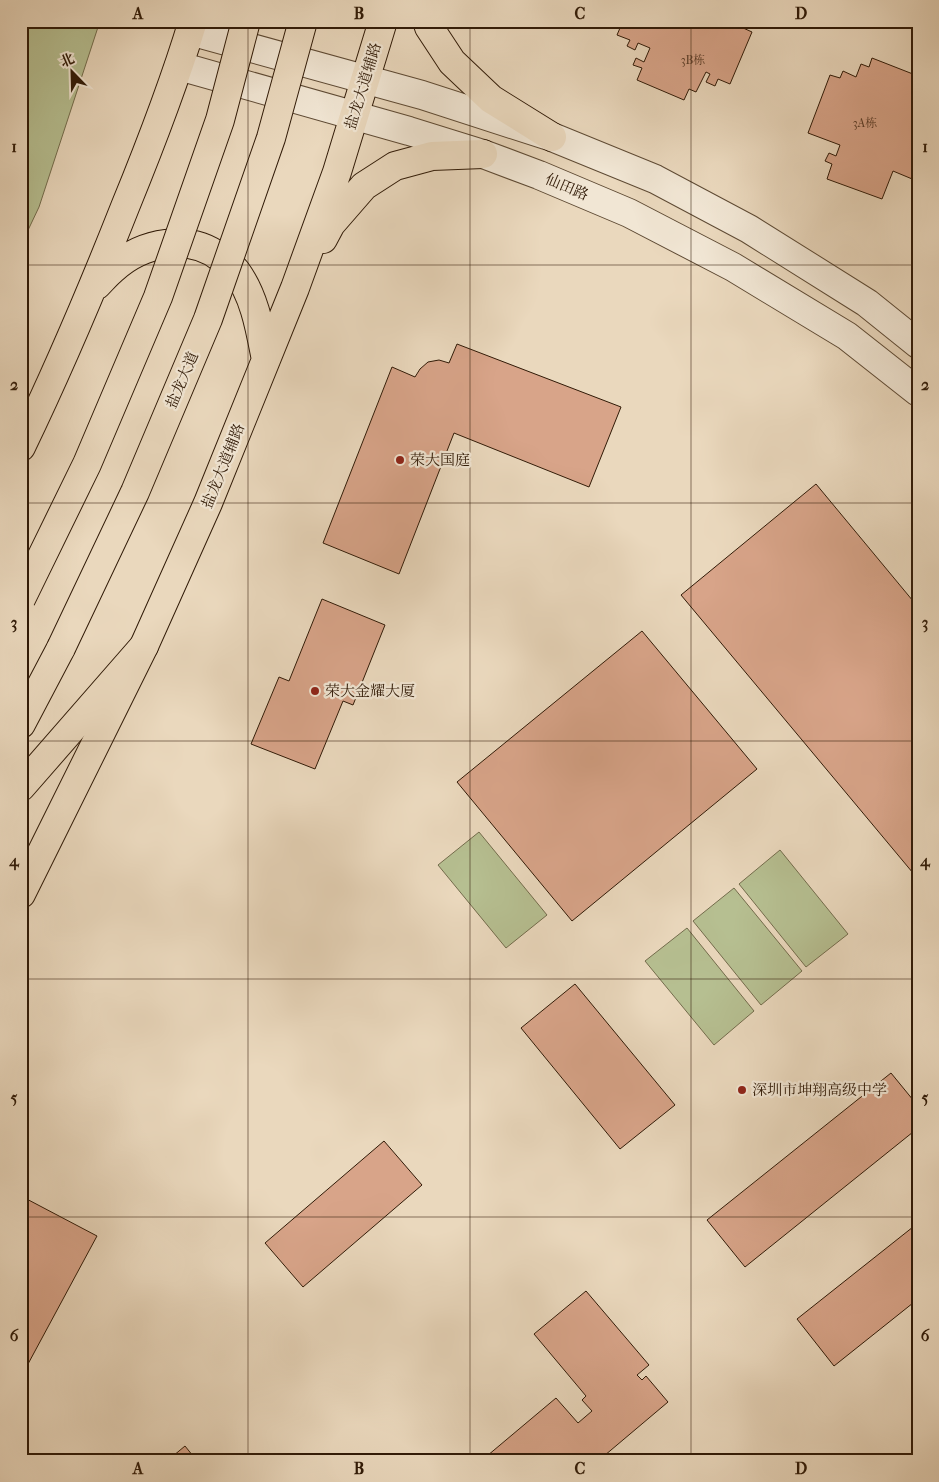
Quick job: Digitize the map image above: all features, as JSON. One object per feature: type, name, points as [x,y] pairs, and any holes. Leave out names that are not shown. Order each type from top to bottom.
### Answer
[{"type":"main road","points":[[21,599],[87,464],[158,297],[220,120],[246,21]]},
{"type":"main road","name":"盐龙大道","points":[[21,724],[61,648],[135,492],[208,319],[271,138],[303,21]]},
{"type":"main road","name":"盐龙大道辅路","points":[[21,894],[144,646],[208,502],[295,288],[337,172],[383,21]]},
{"type":"main road","points":[[428,21],[429,27],[452,62],[491,99],[552,137]]},
{"type":"main road","points":[[21,447],[92,291],[158,124],[191,26]]},
{"type":"main road","points":[[295,288],[331,224],[364,186],[395,166],[432,156],[483,154]]},
{"type":"main road","points":[[92,291],[114,268],[136,253],[163,244],[189,244],[211,250],[235,269],[249,294],[258,320],[266,360]]},
{"type":"main road","points":[[21,787],[144,646]]},
{"type":"street","points":[[191,26],[366,80],[422,95],[552,137],[655,179],[749,229],[867,303],[918,344]]},
{"type":"street","name":"仙田路","points":[[179,66],[410,131],[483,154],[539,175],[629,213],[733,267],[847,336],[918,392]]},
{"type":"green space","points":[[21,21],[100,21],[39,207],[21,245]]},
{"type":"green space","points":[[479,832],[547,915],[506,948],[438,865]]},
{"type":"green space","points":[[780,850],[848,934],[806,967],[739,884]]},
{"type":"green space","points":[[734,888],[802,971],[761,1005],[693,921]]},
{"type":"green space","points":[[687,928],[754,1011],[714,1045],[645,961]]},
{"type":"building","points":[[623,21],[727,21],[730,23],[731,21],[743,21],[741,27],[752,32],[730,84],[718,79],[715,86],[706,82],[710,74],[706,72],[696,92],[689,89],[684,100],[637,80],[642,68],[633,65],[636,58],[644,62],[650,48],[638,43],[635,50],[627,46],[630,40],[617,35]]},
{"type":"building","points":[[872,58],[918,76],[918,97],[912,111],[918,113],[918,186],[915,185],[917,181],[893,171],[882,199],[827,179],[832,164],[825,161],[829,153],[836,156],[840,145],[808,133],[830,75],[840,78],[843,71],[856,77],[861,64],[869,67]]},
{"type":"building","name":"荣大国庭","points":[[457,344],[621,407],[589,487],[454,433],[399,574],[323,543],[392,367],[415,377],[428,362],[439,360],[449,363]]},
{"type":"building","points":[[816,484],[918,607],[918,879],[681,595]]},
{"type":"building","name":"荣大金耀大厦","points":[[322,599],[385,625],[353,705],[343,701],[315,769],[251,744],[279,677],[289,681]]},
{"type":"building","points":[[642,631],[757,769],[572,921],[457,782]]},
{"type":"building","points":[[575,984],[675,1105],[620,1149],[521,1028]]},
{"type":"building","points":[[891,1073],[918,1106],[918,1128],[745,1267],[707,1220]]},
{"type":"building","points":[[384,1141],[422,1185],[303,1287],[265,1243]]},
{"type":"building","points":[[21,1196],[97,1236],[21,1377]]},
{"type":"building","points":[[918,1223],[918,1299],[834,1366],[797,1319]]},
{"type":"building","points":[[586,1291],[649,1365],[637,1375],[642,1380],[646,1376],[668,1402],[598,1461],[481,1461],[556,1398],[578,1423],[592,1411],[582,1400],[586,1396],[534,1334]]},
{"type":"building","points":[[185,1446],[197,1461],[167,1461]]},
{"type":"place","name":"荣大国庭","points":[[400,460]]},
{"type":"place","name":"荣大金耀大厦","points":[[315,691]]},
{"type":"place","name":"深圳市坤翔高级中学","points":[[742,1090]]}]
